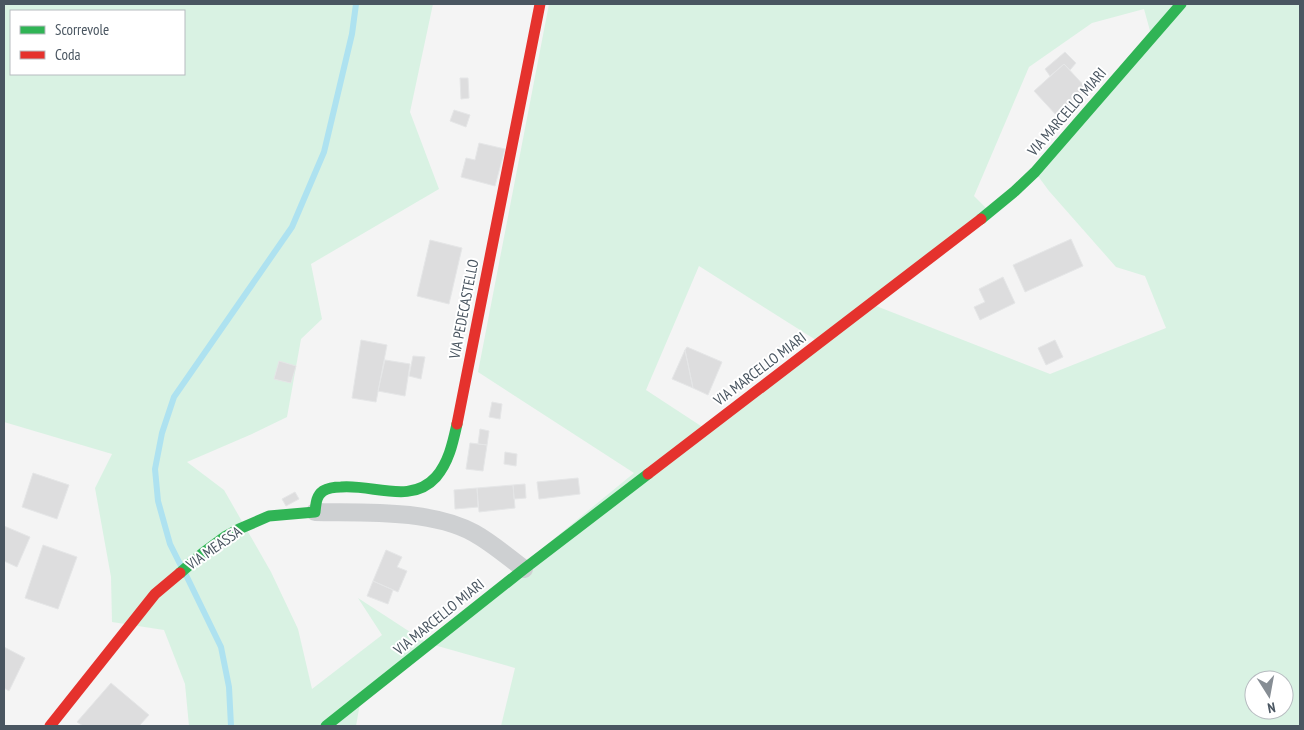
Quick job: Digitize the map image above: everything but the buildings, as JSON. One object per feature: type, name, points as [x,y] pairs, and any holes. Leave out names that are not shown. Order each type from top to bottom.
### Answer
[{"type":"main road","name":"VIA PEDECASTELLO","points":[[316,512],[317,498],[327,488],[342,486],[395,492],[410,490],[423,487],[432,480],[446,461],[457,423],[540,4]]},
{"type":"main road","name":"VIA MARCELLO MIARI","points":[[326,726],[524,569],[1015,191],[1035,172],[1181,4]]},
{"type":"main road","name":"VIA MEASSA","points":[[50,726],[154,594],[203,553],[226,536],[269,516],[316,512]]},
{"type":"street","name":"VIA MEASSA","points":[[316,512],[382,513],[426,518],[449,523],[473,533],[524,569]]},
{"type":"green space","points":[[4,4],[433,4],[410,112],[439,189],[311,264],[322,319],[301,339],[287,417],[187,462],[224,490],[271,572],[298,629],[312,689],[382,635],[358,598],[427,643],[362,692],[356,726],[189,726],[185,684],[164,630],[112,622],[111,577],[95,488],[112,454],[4,422]]},
{"type":"green space","points":[[549,4],[1300,4],[1300,726],[501,726],[515,668],[427,643],[634,473],[478,372]],"holes":[[[1144,9],[1152,38],[1035,172],[1049,191],[1116,267],[1145,276],[1166,328],[1050,374],[871,304],[990,212],[974,196],[1029,67],[1092,23]],[[699,266],[819,342],[704,428],[646,390]]]},
{"type":"waterway","points":[[181,566],[170,544],[158,501],[155,469],[162,433],[174,397],[292,227],[324,152],[352,34],[356,4]]},
{"type":"waterway","points":[[186,575],[221,647],[229,687],[231,726]]},
{"type":"traffic: fast","points":[[981,219],[1035,172],[1181,4]]},
{"type":"traffic: fast","points":[[180,573],[203,553],[239,529],[269,516],[315,512],[319,495],[327,489],[353,487],[403,492],[415,490],[426,485],[436,477],[444,465],[450,452],[457,424]]},
{"type":"traffic: fast","points":[[326,726],[524,569],[648,474]]},
{"type":"traffic: jam","points":[[457,424],[540,4]]},
{"type":"traffic: jam","points":[[648,474],[981,219]]},
{"type":"traffic: jam","points":[[50,726],[155,594],[180,573]]}]
